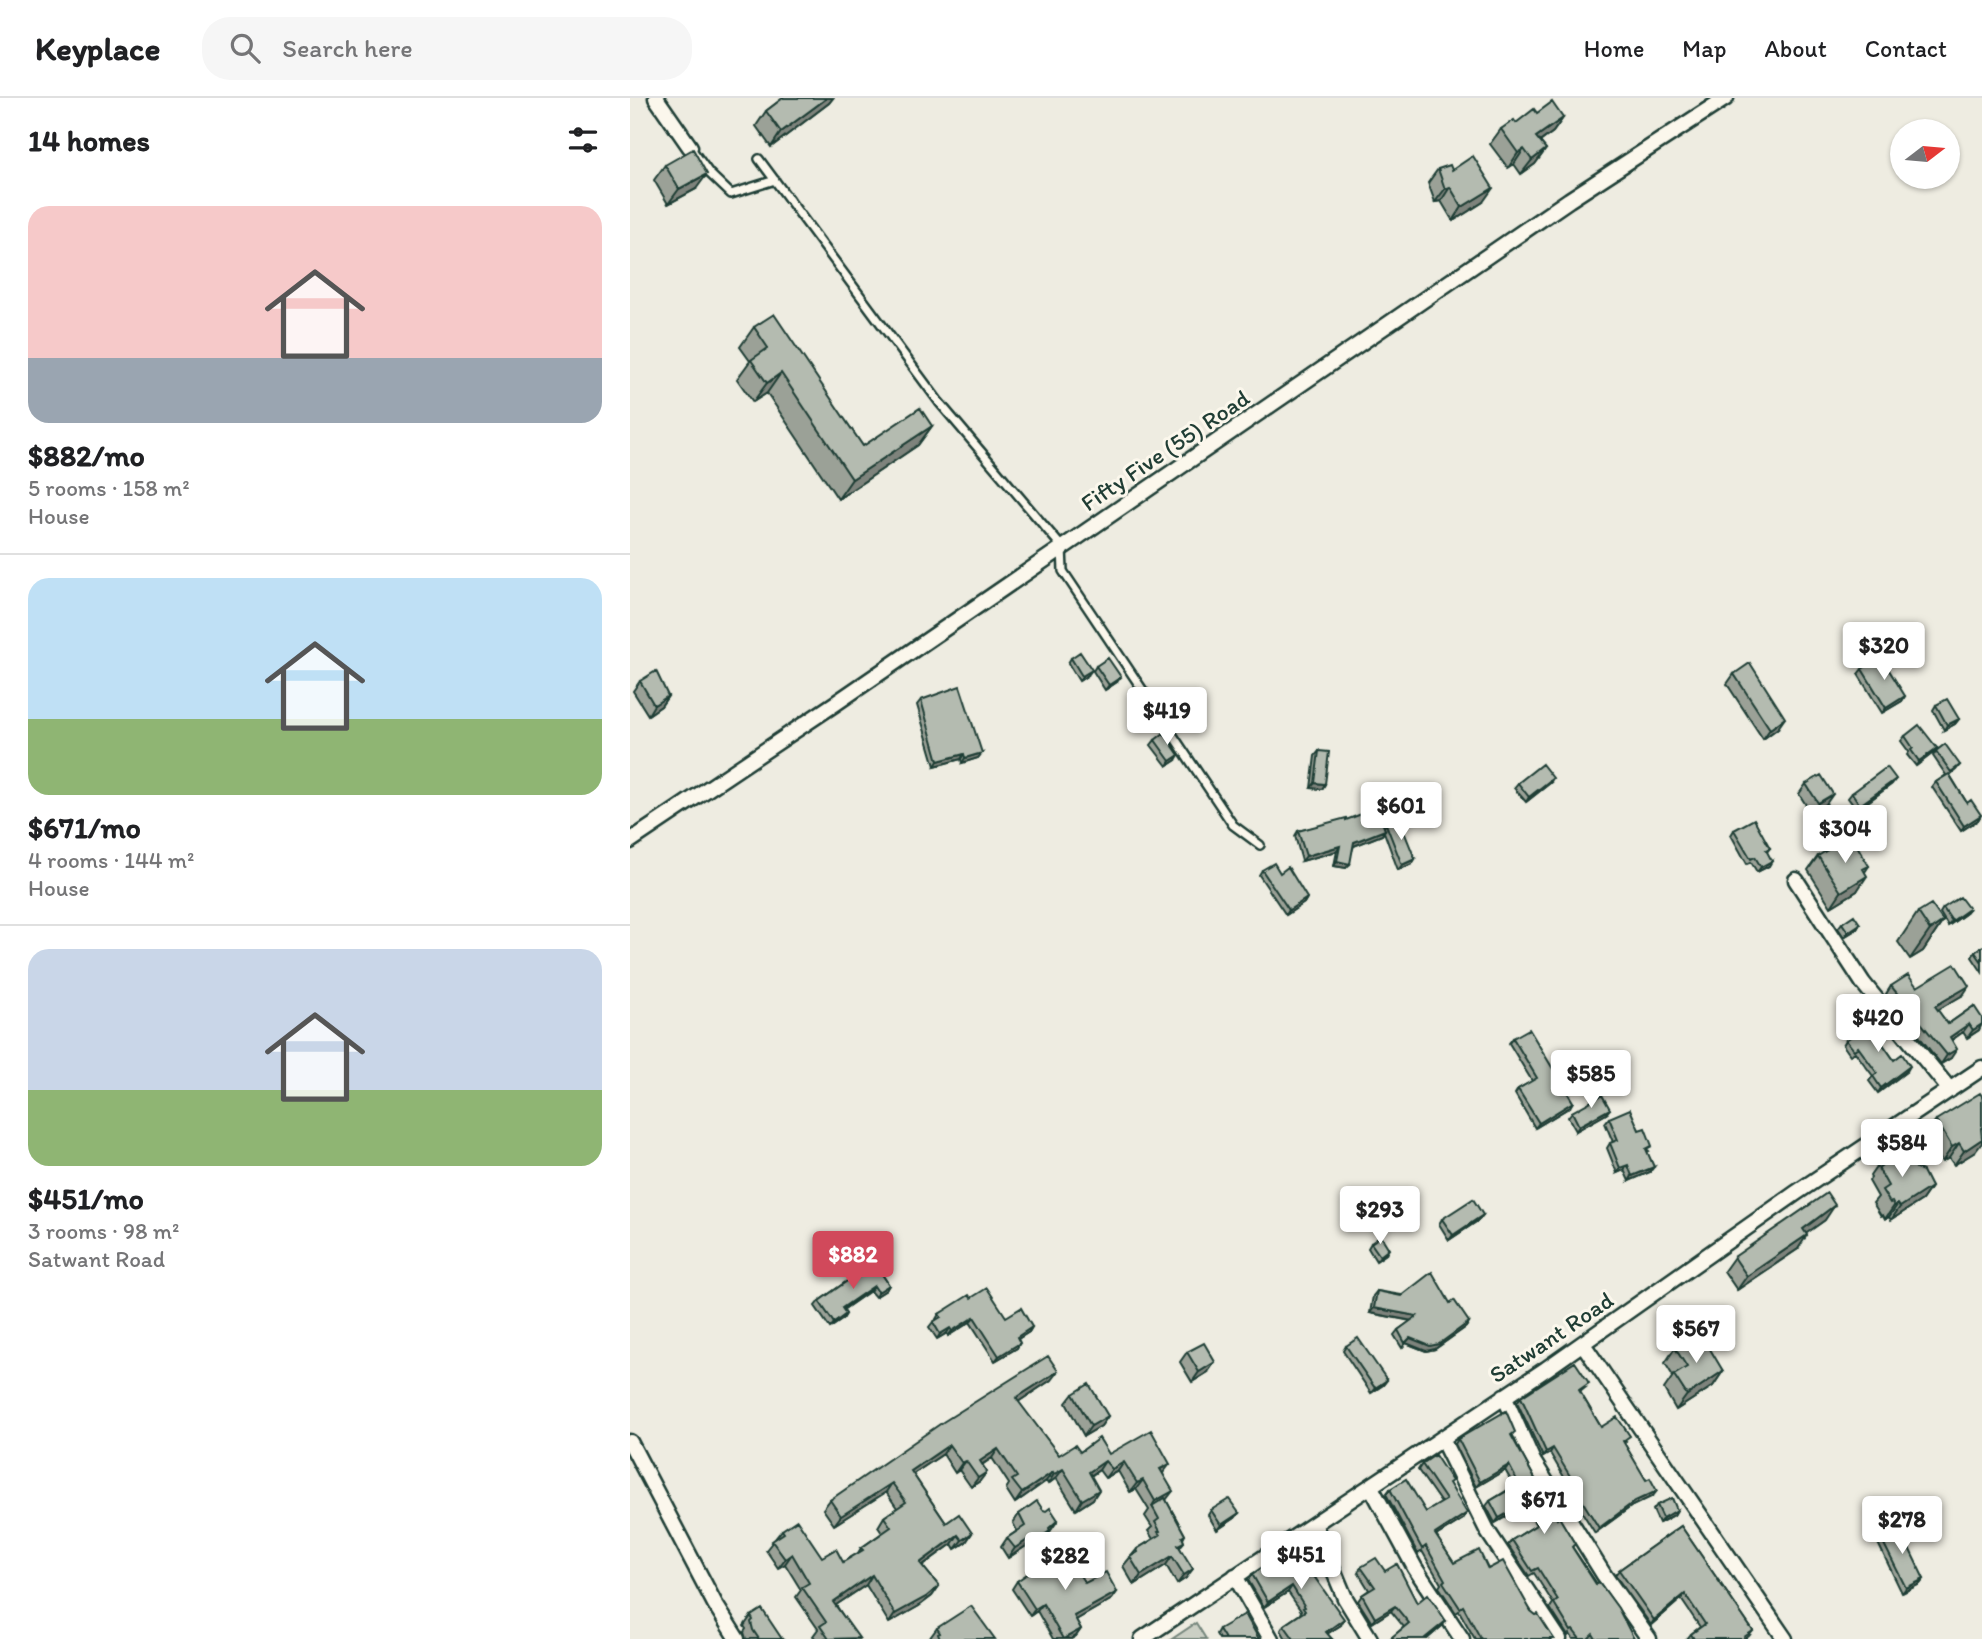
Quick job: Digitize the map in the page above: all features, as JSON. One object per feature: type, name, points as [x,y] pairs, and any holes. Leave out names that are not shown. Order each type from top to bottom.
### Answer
[{"type":"street","points":[[656,98],[690,147]]},
{"type":"street","name":"Fifty Five (55) Road","points":[[630,841],[1569,200],[1726,98]]},
{"type":"street","points":[[1796,880],[1863,983],[1950,1090]]},
{"type":"street","name":"Satwant Road","points":[[1142,1639],[1442,1439],[1796,1193],[1982,1068]]},
{"type":"street","points":[[1583,1343],[1785,1639]]},
{"type":"street","points":[[1504,1396],[1533,1461],[1604,1575],[1649,1639]]},
{"type":"street","points":[[1442,1439],[1488,1532],[1559,1639]]},
{"type":"street","points":[[630,1442],[715,1604],[737,1639]]},
{"type":"street","points":[[1371,1487],[1415,1568],[1462,1639]]},
{"type":"street","points":[[1314,1524],[1345,1598],[1370,1639]]},
{"type":"street","points":[[1235,1576],[1271,1639]]},
{"type":"lane","points":[[690,147],[709,173],[731,194],[775,180]]},
{"type":"lane","points":[[760,159],[939,402],[1062,547],[1063,571],[1086,606],[1233,825],[1260,845]]},
{"type":"shaded area","points":[[1196,1623],[1206,1639],[1172,1639]]},
{"type":"building","points":[[783,98],[827,98],[781,132],[766,111]]},
{"type":"building","points":[[1552,102],[1563,118],[1536,137],[1546,149],[1532,160],[1524,149],[1518,153],[1501,129],[1514,120],[1516,123],[1534,109],[1537,113]]},
{"type":"building","points":[[693,149],[707,174],[679,189],[665,165]]},
{"type":"building","points":[[1473,156],[1493,188],[1462,207],[1450,187],[1445,189],[1438,169],[1450,165],[1452,170]]},
{"type":"building","points":[[774,314],[863,446],[920,408],[932,426],[852,479],[781,373],[767,383],[751,360],[768,348],[754,327]]},
{"type":"building","points":[[1080,652],[1092,670],[1082,676],[1071,658]]},
{"type":"building","points":[[1881,657],[1905,696],[1886,708],[1862,669]]},
{"type":"building","points":[[1108,658],[1121,677],[1109,685],[1096,666]]},
{"type":"building","points":[[1750,663],[1785,718],[1770,729],[1734,674]]},
{"type":"building","points":[[656,671],[668,696],[654,705],[640,681]]},
{"type":"building","points":[[960,686],[982,753],[965,758],[964,754],[938,761],[921,700]]},
{"type":"building","points":[[1947,699],[1959,719],[1947,725],[1936,705]]},
{"type":"building","points":[[1919,725],[1937,748],[1919,761],[1905,736]]},
{"type":"building","points":[[1164,733],[1179,755],[1170,761],[1155,740]]},
{"type":"building","points":[[1945,744],[1960,765],[1951,772],[1936,751]]},
{"type":"building","points":[[1319,751],[1329,752],[1325,784],[1315,783]]},
{"type":"building","points":[[1542,764],[1553,778],[1529,797],[1518,783]]},
{"type":"building","points":[[1887,767],[1896,779],[1860,805],[1852,793]]},
{"type":"building","points":[[1949,774],[1967,803],[1971,800],[1981,815],[1964,826],[1936,782]]},
{"type":"building","points":[[1821,775],[1833,794],[1818,803],[1806,784]]},
{"type":"building","points":[[1377,808],[1385,830],[1354,842],[1350,864],[1337,861],[1340,846],[1306,856],[1298,831],[1346,820]]},
{"type":"building","points":[[1399,819],[1415,859],[1402,865],[1386,824]]},
{"type":"building","points":[[1754,819],[1770,848],[1766,850],[1772,861],[1761,867],[1755,857],[1751,859],[1734,830]]},
{"type":"building","points":[[1845,839],[1850,848],[1856,844],[1869,866],[1863,869],[1867,876],[1841,892],[1818,856]]},
{"type":"building","points":[[1274,863],[1280,873],[1288,867],[1307,898],[1289,910],[1262,870]]},
{"type":"building","points":[[1960,897],[1969,909],[1952,921],[1943,908]]},
{"type":"building","points":[[1931,904],[1943,921],[1930,930],[1918,912]]},
{"type":"building","points":[[1854,915],[1860,924],[1848,932],[1842,923]]},
{"type":"building","points":[[1982,947],[1982,962],[1975,952]]},
{"type":"building","points":[[1955,964],[1969,986],[1935,1006],[1948,1024],[1974,1006],[1982,1018],[1982,1024],[1973,1030],[1969,1024],[1950,1037],[1957,1049],[1947,1055],[1891,986],[1908,975],[1917,987]]},
{"type":"building","points":[[1874,1020],[1884,1033],[1878,1037],[1894,1060],[1902,1054],[1910,1066],[1881,1088],[1873,1076],[1877,1073],[1858,1047],[1854,1050],[1846,1040]]},
{"type":"building","points":[[1529,1029],[1573,1102],[1539,1123],[1518,1089],[1537,1078],[1513,1038]]},
{"type":"building","points":[[1980,1093],[1982,1139],[1964,1151],[1959,1143],[1952,1147],[1936,1120]]},
{"type":"building","points":[[1602,1095],[1610,1109],[1579,1126],[1572,1112]]},
{"type":"building","points":[[1630,1109],[1639,1130],[1645,1128],[1652,1146],[1646,1149],[1654,1167],[1632,1176],[1628,1165],[1620,1168],[1610,1143],[1618,1140],[1609,1118]]},
{"type":"building","points":[[1905,1148],[1916,1168],[1923,1171],[1931,1187],[1900,1207],[1890,1203],[1882,1190],[1888,1186],[1878,1168],[1881,1166],[1879,1163]]},
{"type":"building","points":[[1827,1193],[1835,1205],[1803,1229],[1807,1235],[1747,1276],[1734,1257]]},
{"type":"building","points":[[1473,1199],[1483,1215],[1453,1235],[1442,1219]]},
{"type":"building","points":[[1381,1236],[1389,1249],[1380,1256],[1371,1243]]},
{"type":"building","points":[[874,1262],[889,1285],[878,1292],[874,1286],[842,1308],[846,1314],[834,1323],[819,1301]]},
{"type":"building","points":[[1432,1272],[1450,1303],[1454,1300],[1469,1322],[1439,1344],[1430,1346],[1410,1338],[1405,1343],[1398,1330],[1417,1316],[1374,1308],[1377,1291],[1401,1296]]},
{"type":"building","points":[[987,1288],[1006,1317],[1021,1308],[1032,1327],[1017,1337],[1020,1343],[999,1356],[974,1317],[952,1331],[950,1328],[940,1334],[933,1322],[941,1317],[939,1314],[969,1295],[971,1298]]},
{"type":"building","points":[[1696,1335],[1703,1346],[1707,1344],[1723,1371],[1687,1395],[1674,1375],[1687,1367],[1675,1348]]},
{"type":"building","points":[[1358,1338],[1387,1380],[1375,1388],[1346,1346]]},
{"type":"building","points":[[1204,1343],[1215,1362],[1199,1372],[1187,1352]]},
{"type":"building","points":[[1048,1356],[1058,1371],[1016,1398],[1059,1455],[1075,1445],[1080,1452],[1099,1438],[1109,1454],[1151,1430],[1170,1464],[1160,1469],[1173,1491],[1155,1501],[1143,1480],[1137,1483],[1124,1462],[1112,1469],[1105,1461],[1089,1472],[1099,1490],[1082,1500],[1063,1469],[1054,1474],[1053,1472],[1022,1493],[1012,1480],[1017,1477],[998,1449],[980,1461],[987,1472],[978,1478],[966,1461],[962,1463],[949,1445],[911,1471],[946,1523],[959,1514],[972,1533],[962,1540],[958,1535],[920,1563],[939,1586],[926,1597],[895,1614],[872,1575],[833,1602],[859,1638],[829,1639],[820,1626],[826,1622],[802,1587],[809,1583],[792,1554],[785,1559],[772,1541],[797,1520],[822,1557],[836,1549],[843,1562],[863,1550],[861,1548],[891,1527],[884,1517],[906,1502],[892,1483],[841,1516],[830,1500],[943,1422]]},
{"type":"building","points":[[1575,1362],[1589,1383],[1579,1390],[1601,1427],[1617,1417],[1630,1436],[1623,1441],[1646,1480],[1650,1478],[1657,1491],[1635,1501],[1599,1528],[1581,1499],[1577,1501],[1567,1484],[1573,1481],[1553,1448],[1546,1452],[1521,1397]]},
{"type":"building","points":[[1089,1384],[1108,1416],[1091,1426],[1073,1394]]},
{"type":"building","points":[[1506,1411],[1515,1432],[1511,1435],[1557,1519],[1559,1517],[1575,1544],[1572,1547],[1596,1584],[1599,1582],[1618,1608],[1634,1639],[1596,1639],[1593,1634],[1588,1639],[1580,1639],[1571,1631],[1554,1603],[1558,1600],[1538,1568],[1532,1571],[1512,1540],[1541,1522],[1529,1501],[1499,1518],[1490,1501],[1519,1484],[1509,1465],[1480,1482],[1458,1439]]},
{"type":"building","points":[[1435,1455],[1452,1481],[1449,1483],[1467,1513],[1435,1534],[1454,1563],[1479,1550],[1488,1569],[1503,1561],[1531,1611],[1538,1614],[1554,1639],[1481,1639],[1463,1606],[1460,1608],[1443,1582],[1445,1580],[1426,1546],[1422,1549],[1390,1489],[1406,1479],[1426,1512],[1446,1500],[1422,1464]]},
{"type":"building","points":[[1165,1498],[1185,1535],[1182,1537],[1184,1542],[1178,1545],[1193,1569],[1184,1575],[1172,1556],[1141,1575],[1130,1557],[1138,1552],[1137,1549],[1160,1535],[1155,1522],[1159,1519],[1152,1506]]},
{"type":"building","points":[[1672,1498],[1677,1510],[1663,1518],[1657,1505]]},
{"type":"building","points":[[1229,1499],[1239,1513],[1221,1525],[1211,1510]]},
{"type":"building","points":[[1037,1501],[1043,1510],[1050,1508],[1058,1520],[1049,1528],[1050,1531],[1035,1541],[1032,1537],[1015,1548],[1007,1538],[1025,1526],[1019,1514]]},
{"type":"building","points":[[1898,1525],[1924,1579],[1906,1588],[1879,1534]]},
{"type":"building","points":[[1681,1526],[1753,1631],[1744,1637],[1745,1639],[1694,1639],[1691,1634],[1705,1624],[1685,1594],[1654,1620],[1619,1570]]},
{"type":"building","points":[[1308,1537],[1325,1563],[1311,1572],[1344,1619],[1326,1632],[1332,1639],[1294,1639],[1284,1625],[1305,1611],[1305,1607],[1292,1586],[1268,1602],[1252,1574]]},
{"type":"building","points":[[1065,1553],[1085,1583],[1106,1572],[1117,1592],[1074,1616],[1081,1629],[1063,1639],[1043,1604],[1035,1609],[1017,1581],[1043,1563],[1046,1566]]},
{"type":"building","points":[[1376,1558],[1385,1571],[1397,1564],[1417,1603],[1428,1594],[1446,1621],[1426,1639],[1392,1637],[1409,1623],[1395,1606],[1375,1618],[1362,1595],[1375,1587],[1361,1567]]},
{"type":"building","points":[[971,1606],[995,1639],[940,1639],[937,1628]]},
{"type":"building","points":[[762,1609],[782,1639],[759,1639],[753,1630],[751,1616]]},
{"type":"building","points":[[1245,1614],[1259,1639],[1225,1639],[1219,1629]]}]
